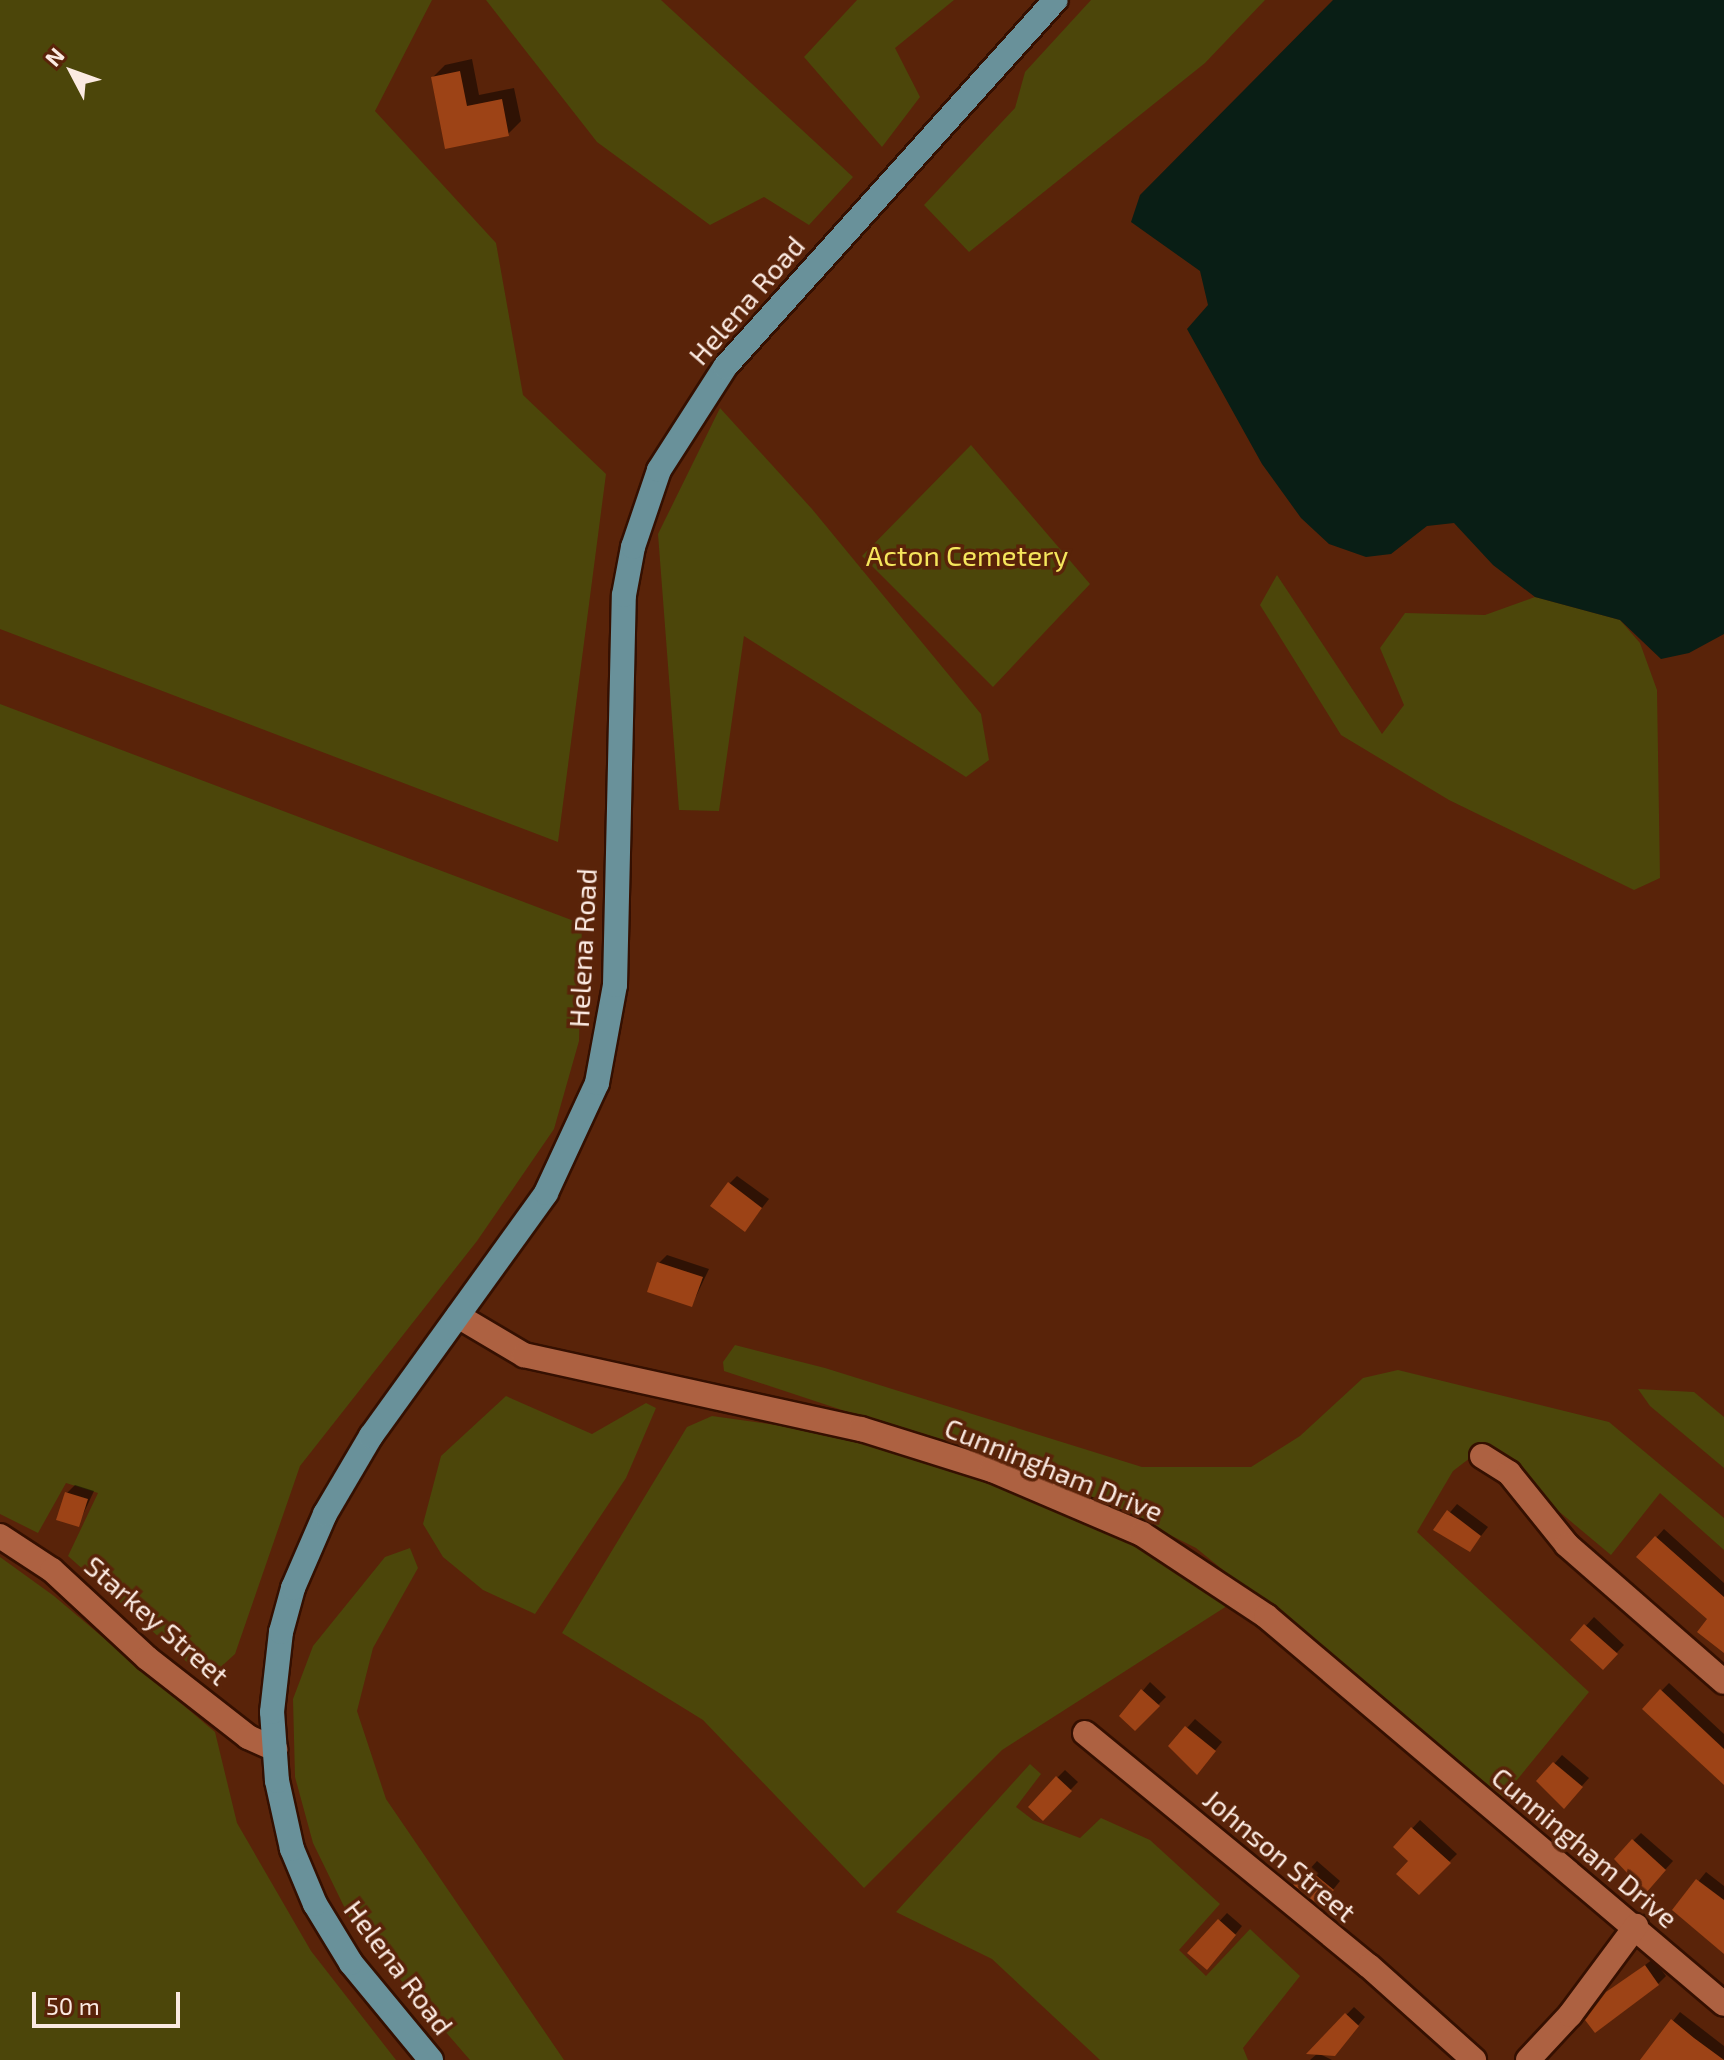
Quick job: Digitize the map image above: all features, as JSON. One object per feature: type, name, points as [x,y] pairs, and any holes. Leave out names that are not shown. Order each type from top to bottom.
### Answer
[{"type":"main road","name":"Helena Road","points":[[431,2060],[351,1963],[315,1904],[284,1816],[275,1749],[273,1679],[281,1632],[308,1548],[371,1436],[546,1193],[581,1125],[605,1050],[617,937],[621,643],[631,559],[646,504],[703,394],[1056,0]]},
{"type":"street","name":"Cunningham Drive","points":[[458,1316],[524,1355],[861,1429],[992,1470],[1142,1534],[1238,1593],[1636,1926],[1724,2004]]},
{"type":"street","points":[[1482,1456],[1509,1473],[1567,1545],[1724,1682]]},
{"type":"street","name":"Starkey Street","points":[[0,1536],[52,1570],[147,1658],[248,1737],[275,1749]]},
{"type":"street","name":"Johnson Street","points":[[1085,1733],[1474,2060]]},
{"type":"street","points":[[1528,2060],[1570,2015],[1636,1926]]},
{"type":"green space","points":[[0,0],[432,0],[375,111],[496,243],[523,395],[606,474],[558,842],[0,629]]},
{"type":"green space","points":[[486,0],[661,0],[853,177],[809,225],[764,197],[710,225],[597,142]]},
{"type":"green space","points":[[857,0],[954,0],[895,48],[920,97],[882,147],[804,57]]},
{"type":"green space","points":[[1091,0],[1265,0],[1205,63],[969,252],[924,205],[1015,108],[1025,72]]},
{"type":"green space","points":[[720,408],[812,509],[981,714],[989,760],[966,777],[744,636],[719,811],[679,810],[658,534]]},
{"type":"green space","name":"Acton Cemetery","points":[[971,445],[1090,584],[993,687],[862,556]]},
{"type":"green space","points":[[1277,575],[1382,734],[1404,705],[1380,648],[1405,613],[1485,615],[1535,597],[1620,620],[1640,643],[1657,690],[1660,878],[1634,890],[1449,800],[1341,735],[1260,605]]},
{"type":"green space","points":[[0,704],[582,924],[579,1041],[554,1129],[477,1241],[300,1466],[235,1654],[212,1675],[197,1671],[68,1556],[98,1493],[66,1483],[38,1533],[0,1514]]},
{"type":"green space","points":[[735,1345],[825,1368],[1142,1467],[1251,1467],[1300,1436],[1363,1378],[1398,1370],[1609,1422],[1724,1518],[1724,1550],[1660,1493],[1611,1555],[1483,1448],[1453,1471],[1417,1532],[1589,1692],[1503,1797],[1196,1548],[1118,1509],[1008,1465],[724,1371],[723,1362]]},
{"type":"green space","points":[[1638,1389],[1694,1392],[1724,1417],[1724,1468],[1650,1406]]},
{"type":"green space","points":[[506,1396],[592,1434],[646,1403],[656,1408],[626,1478],[535,1614],[483,1590],[443,1557],[423,1524],[441,1456]]},
{"type":"green space","points":[[712,1416],[833,1433],[1003,1485],[1119,1535],[1186,1571],[1230,1604],[1002,1750],[864,1888],[703,1720],[562,1633],[687,1427]]},
{"type":"green space","points":[[410,1548],[418,1568],[373,1648],[357,1711],[386,1799],[564,2060],[470,2060],[353,1925],[313,1843],[295,1777],[293,1699],[313,1646],[385,1557]]},
{"type":"green space","points":[[0,1557],[54,1596],[215,1732],[237,1823],[311,1951],[396,2060],[0,2060]]},
{"type":"green space","points":[[1030,1764],[1041,1774],[1016,1807],[1033,1820],[1080,1838],[1101,1818],[1150,1840],[1220,1904],[1179,1950],[1206,1976],[1250,1929],[1300,1976],[1243,2048],[1248,2060],[1100,2060],[992,1959],[896,1912]]},
{"type":"shaded area","points":[[1333,0],[1724,0],[1724,634],[1689,653],[1661,659],[1620,620],[1535,597],[1493,565],[1454,523],[1427,526],[1391,554],[1366,557],[1329,544],[1301,518],[1262,464],[1187,329],[1208,305],[1200,271],[1131,222],[1140,195]]},
{"type":"building","points":[[460,71],[467,106],[502,99],[509,136],[445,149],[431,77]]},
{"type":"building","points":[[728,1182],[762,1208],[745,1232],[710,1206]]},
{"type":"building","points":[[657,1262],[703,1277],[692,1307],[647,1292]]},
{"type":"building","points":[[65,1492],[88,1499],[79,1527],[56,1520]]},
{"type":"building","points":[[1447,1510],[1481,1536],[1470,1552],[1433,1530]]},
{"type":"building","points":[[1655,1536],[1724,1597],[1724,1653],[1697,1632],[1707,1619],[1636,1557]]},
{"type":"building","points":[[1584,1624],[1618,1654],[1603,1670],[1570,1640]]},
{"type":"building","points":[[1141,1689],[1160,1706],[1135,1731],[1119,1716]]},
{"type":"building","points":[[1660,1689],[1724,1749],[1724,1785],[1642,1709]]},
{"type":"building","points":[[1185,1726],[1216,1751],[1197,1775],[1168,1746]]},
{"type":"building","points":[[1553,1762],[1583,1787],[1564,1809],[1536,1781]]},
{"type":"building","points":[[1056,1776],[1072,1791],[1043,1821],[1028,1807]]},
{"type":"building","points":[[1411,1827],[1451,1863],[1419,1895],[1396,1874],[1408,1861],[1393,1847]]},
{"type":"building","points":[[1632,1839],[1666,1870],[1646,1893],[1614,1859]]},
{"type":"building","points":[[1307,1868],[1334,1890],[1320,1906],[1293,1885]]},
{"type":"building","points":[[1696,1879],[1724,1900],[1724,1954],[1672,1910]]},
{"type":"building","points":[[1218,1919],[1236,1935],[1207,1970],[1187,1953]]},
{"type":"building","points":[[1645,1965],[1659,1985],[1595,2033],[1585,2020],[1606,1992]]},
{"type":"building","points":[[1345,2013],[1359,2026],[1335,2056],[1306,2054]]},
{"type":"building","points":[[1671,2019],[1694,2038],[1724,2060],[1640,2060]]}]
